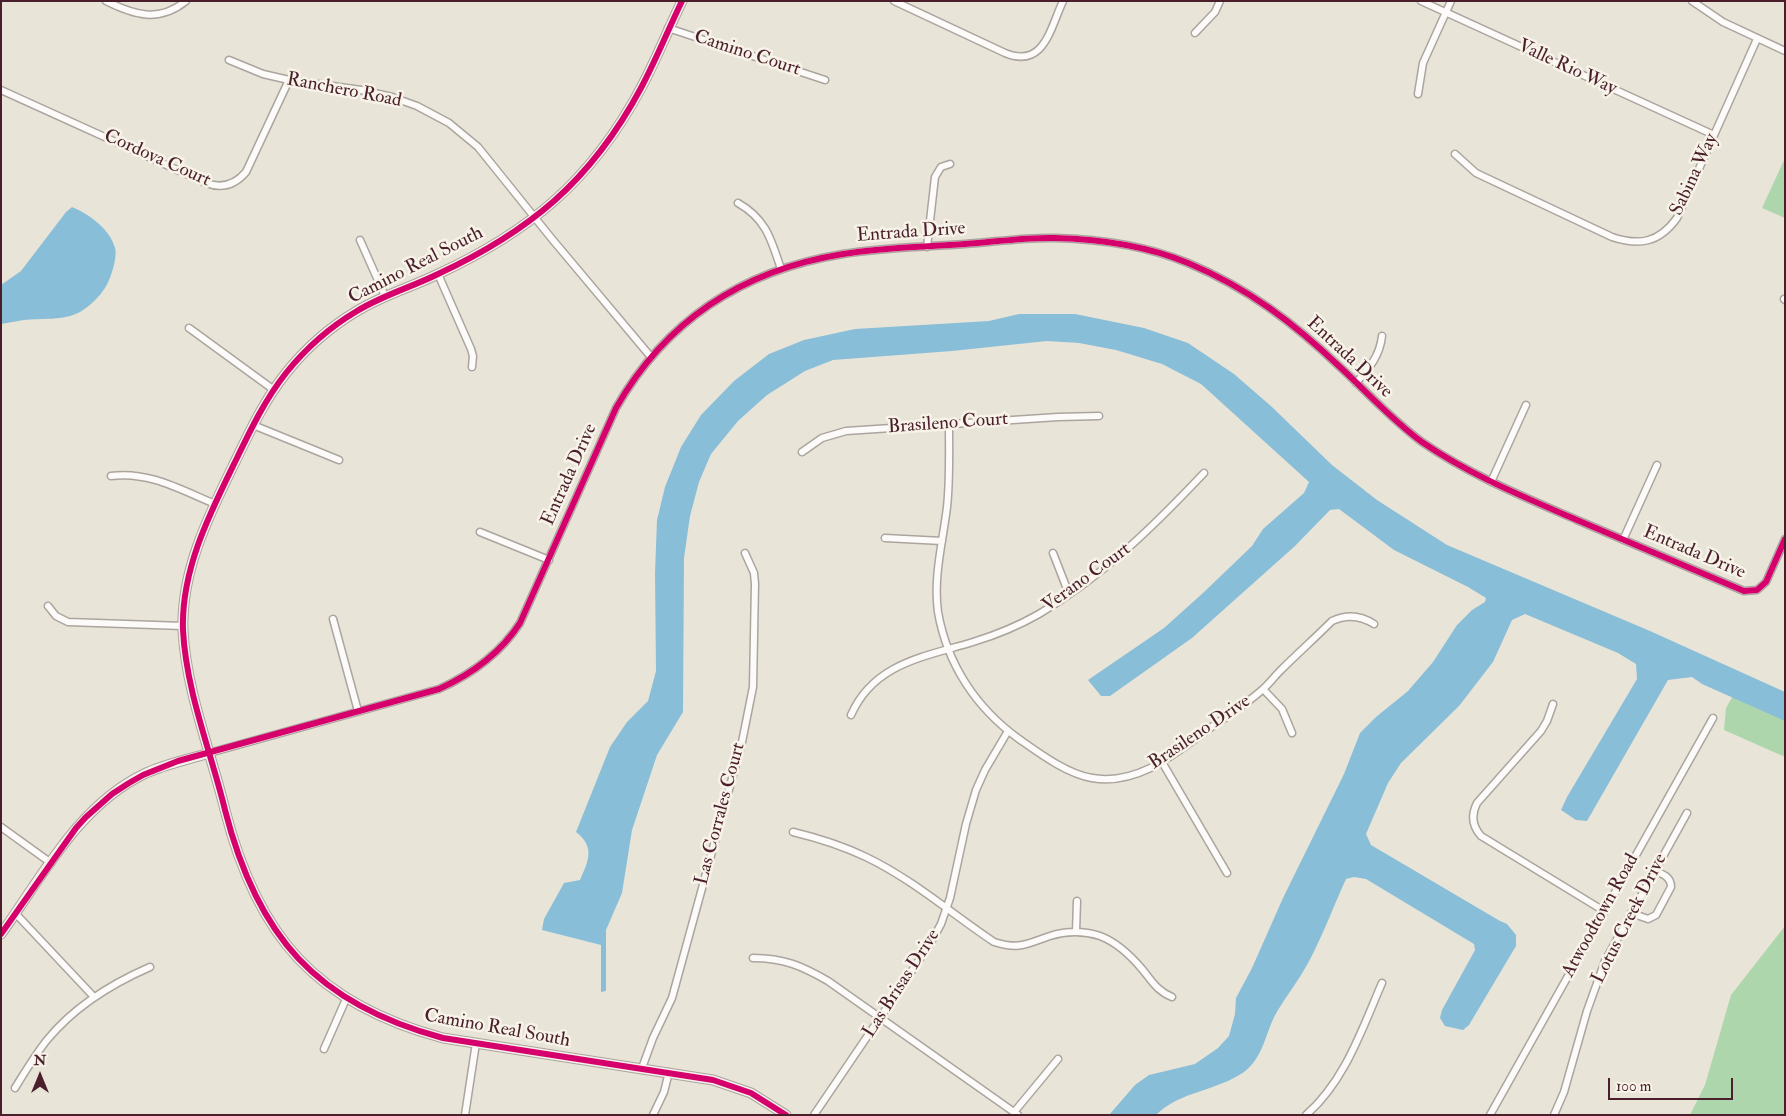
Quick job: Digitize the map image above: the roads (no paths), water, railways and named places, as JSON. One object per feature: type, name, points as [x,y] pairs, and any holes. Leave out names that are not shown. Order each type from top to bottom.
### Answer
[{"type":"street","points":[[106,1],[134,13],[153,15],[172,10],[186,1]]},
{"type":"street","name":"Camino Real South","points":[[682,1],[642,86],[614,132],[574,182],[535,217],[463,262],[359,310],[316,341],[288,371],[264,404],[215,504],[195,553],[184,603],[183,626],[187,666],[236,852],[258,902],[279,935],[314,974],[346,999],[379,1016],[418,1032],[476,1044],[707,1078],[729,1084],[765,1101],[786,1115]]},
{"type":"street","points":[[894,1],[1014,56],[1026,58],[1035,54],[1043,44],[1063,1]]},
{"type":"street","points":[[1195,33],[1215,12],[1220,1]]},
{"type":"street","name":"Valle Rio Way","points":[[1421,1],[1714,136]]},
{"type":"street","points":[[1418,94],[1424,63],[1451,1]]},
{"type":"street","points":[[1692,1],[1723,22],[1785,51]]},
{"type":"street","name":"Camino Court","points":[[668,28],[825,80]]},
{"type":"street","name":"Sabina Way","points":[[1455,154],[1476,173],[1612,236],[1634,242],[1656,238],[1671,226],[1677,218],[1757,39]]},
{"type":"street","name":"Ranchero Road","points":[[229,60],[263,74],[289,80],[361,90],[408,103],[434,114],[464,134],[478,147],[651,357]]},
{"type":"street","name":"Cordova Court","points":[[1,90],[206,183],[220,186],[234,183],[246,172],[289,80]]},
{"type":"street","points":[[927,247],[935,177],[942,167],[950,164]]},
{"type":"street","points":[[738,202],[764,225],[781,269]]},
{"type":"street","name":"Entrada Drive","points":[[1,934],[86,816],[112,794],[143,775],[162,766],[439,689],[470,673],[488,660],[505,643],[520,623],[616,408],[627,388],[651,357],[684,325],[726,294],[744,284],[781,269],[842,254],[873,250],[1053,238],[1127,246],[1171,257],[1219,276],[1264,302],[1316,344],[1379,406],[1420,440],[1445,457],[1491,482],[1744,591],[1757,590],[1766,582],[1785,539]]},
{"type":"street","points":[[360,240],[386,296]]},
{"type":"street","points":[[438,274],[472,349],[472,367]]},
{"type":"street","points":[[189,328],[274,390]]},
{"type":"street","points":[[1356,383],[1372,365],[1378,354],[1382,336]]},
{"type":"street","points":[[1491,482],[1526,405]]},
{"type":"street","name":"Brasileno Court","points":[[802,452],[822,438],[846,431],[1099,416]]},
{"type":"street","name":"Brasileno Drive","points":[[949,424],[947,506],[937,577],[940,624],[948,649],[966,686],[978,702],[1008,731],[1068,770],[1092,778],[1117,778],[1135,774],[1162,762],[1263,689],[1332,622],[1347,616],[1355,616],[1367,619],[1374,624]]},
{"type":"street","points":[[253,425],[339,460]]},
{"type":"street","points":[[1623,540],[1657,465]]},
{"type":"street","name":"Verano Court","points":[[851,715],[862,693],[874,681],[905,663],[974,642],[1020,624],[1069,594],[1141,538],[1204,473]]},
{"type":"street","points":[[111,476],[124,474],[150,478],[215,504]]},
{"type":"street","points":[[480,532],[549,560]]},
{"type":"street","points":[[885,538],[942,541]]},
{"type":"street","name":"Las Corrales Court","points":[[642,1068],[653,1038],[672,998],[752,699],[755,584],[754,573],[744,553]]},
{"type":"street","points":[[1053,553],[1069,594]]},
{"type":"street","points":[[48,606],[56,616],[68,622],[183,626]]},
{"type":"street","points":[[333,618],[358,712]]},
{"type":"street","points":[[1263,689],[1282,709],[1292,733]]},
{"type":"street","points":[[1552,704],[1547,721],[1541,731],[1477,804],[1473,815],[1474,824],[1481,836],[1604,912]]},
{"type":"street","name":"Atwoodtown Road","points":[[1490,1115],[1713,718]]},
{"type":"street","name":"Las Brisas Drive","points":[[814,1115],[930,944],[947,909],[970,807],[985,770],[1008,731]]},
{"type":"street","points":[[1162,762],[1228,873]]},
{"type":"street","name":"Lotus Creek Drive","points":[[1554,1115],[1564,1092],[1594,987],[1605,961],[1687,813]]},
{"type":"street","points":[[1,828],[51,863]]},
{"type":"street","points":[[793,832],[841,846],[866,857],[892,872],[994,942],[1006,945],[1029,945],[1050,936],[1076,932],[1101,937],[1121,948],[1133,959],[1157,989],[1172,997]]},
{"type":"street","points":[[1631,913],[1648,919],[1656,915],[1671,887],[1671,882],[1669,878],[1655,871]]},
{"type":"street","points":[[1076,932],[1077,901]]},
{"type":"street","points":[[16,914],[94,997]]},
{"type":"street","points":[[753,958],[783,960],[803,967],[828,981],[1017,1113],[1058,1059]]},
{"type":"street","points":[[15,1088],[47,1040],[75,1012],[115,984],[150,968]]},
{"type":"street","points":[[1306,1115],[1326,1095],[1340,1074],[1382,982]]},
{"type":"street","points":[[324,1049],[346,999]]},
{"type":"street","points":[[465,1115],[476,1044]]},
{"type":"street","points":[[653,1115],[664,1092],[669,1072]]},
{"type":"water","points":[[72,207],[98,223],[112,241],[116,252],[107,285],[91,304],[74,315],[1,324],[1,285],[21,271],[66,212]]},
{"type":"water","points":[[1019,314],[1075,314],[1144,328],[1188,343],[1234,374],[1272,407],[1332,465],[1377,500],[1447,545],[1650,631],[1785,692],[1785,721],[1702,684],[1692,677],[1668,680],[1587,821],[1576,820],[1561,810],[1637,679],[1636,664],[1618,653],[1525,614],[1512,620],[1493,662],[1459,706],[1401,763],[1388,783],[1366,834],[1371,845],[1507,924],[1516,935],[1516,946],[1469,1025],[1463,1030],[1445,1026],[1440,1018],[1442,1010],[1475,950],[1474,944],[1366,879],[1354,877],[1346,879],[1323,933],[1304,971],[1278,1010],[1261,1051],[1251,1066],[1233,1078],[1176,1101],[1156,1115],[1109,1115],[1135,1085],[1149,1075],[1195,1064],[1218,1048],[1229,1036],[1235,1014],[1236,998],[1344,774],[1360,733],[1376,717],[1408,691],[1433,662],[1457,625],[1472,610],[1485,602],[1486,598],[1394,550],[1339,509],[1330,510],[1295,546],[1192,638],[1110,696],[1101,696],[1088,680],[1164,628],[1252,546],[1263,529],[1304,493],[1309,482],[1201,384],[1162,364],[1116,350],[1079,343],[1047,341],[952,351],[833,360],[805,371],[767,395],[738,421],[711,454],[699,482],[690,516],[684,558],[683,712],[657,755],[632,830],[622,893],[606,930],[606,991],[601,992],[601,945],[542,930],[544,919],[564,883],[580,880],[586,866],[588,849],[586,843],[576,832],[610,747],[627,722],[648,701],[656,671],[655,573],[657,520],[665,487],[681,447],[701,415],[734,381],[769,354],[804,340],[855,329],[989,321]]}]
